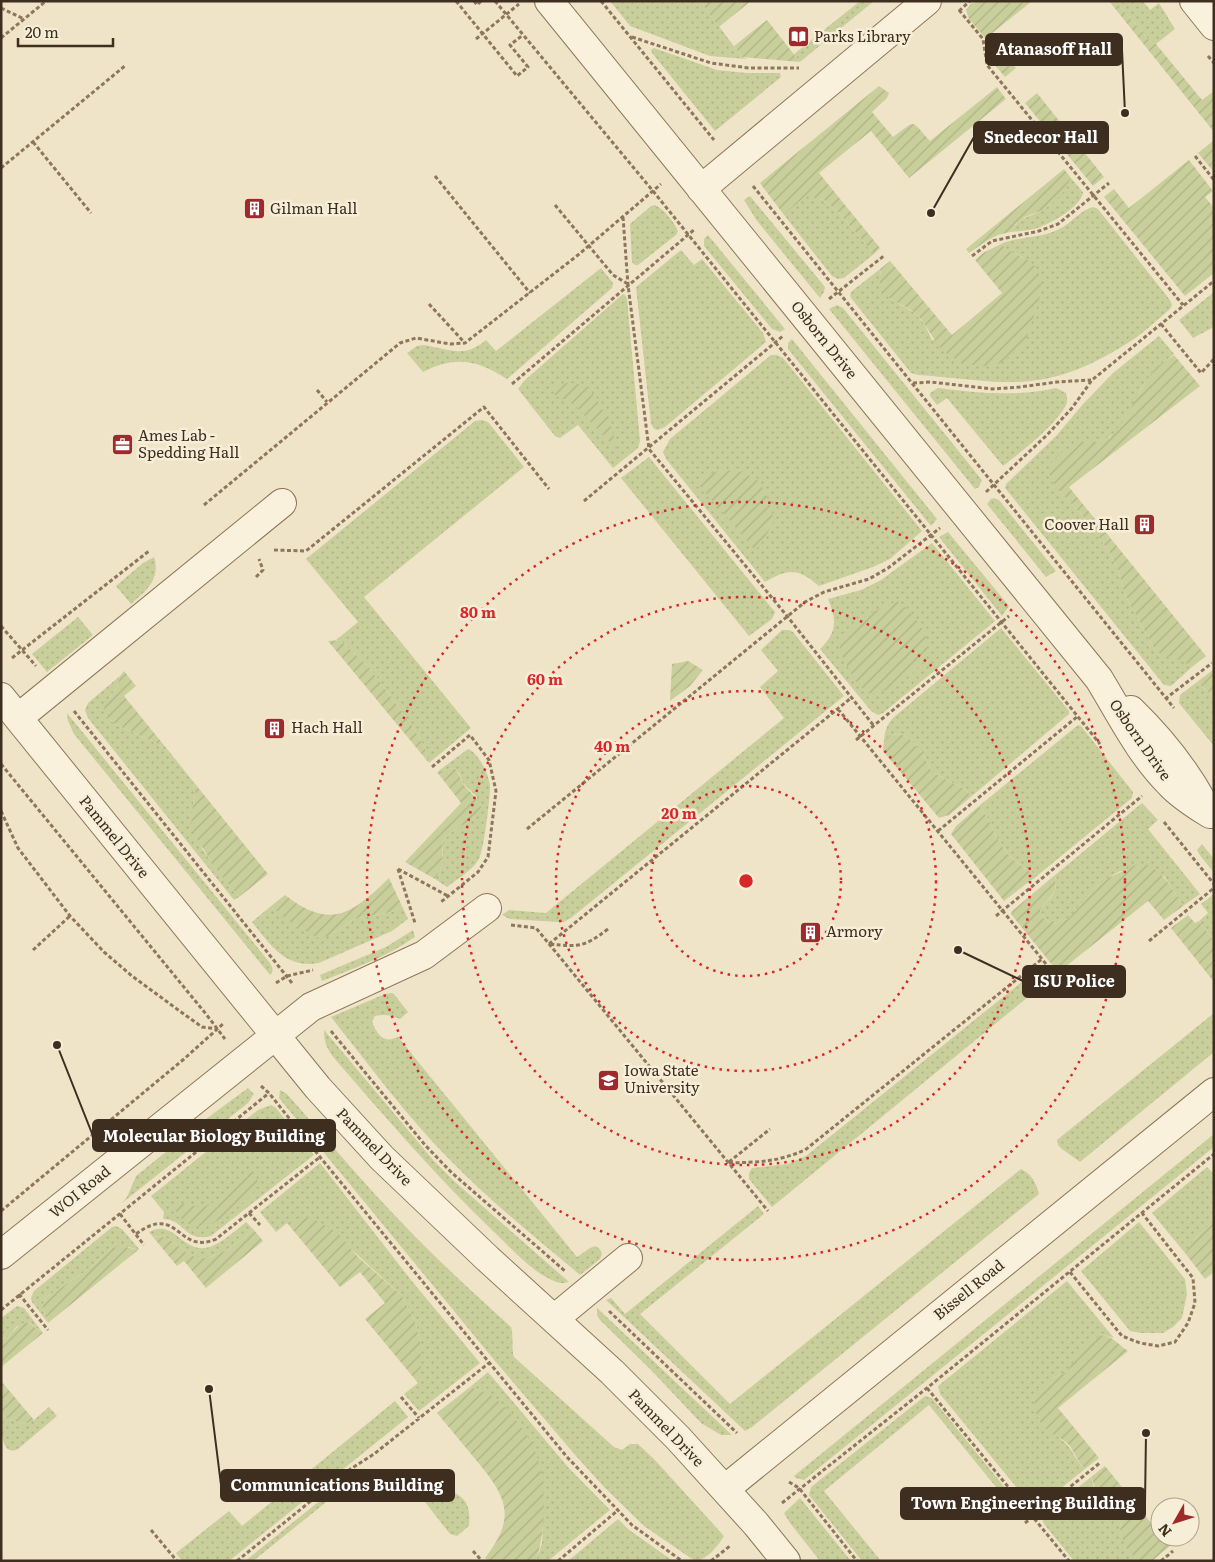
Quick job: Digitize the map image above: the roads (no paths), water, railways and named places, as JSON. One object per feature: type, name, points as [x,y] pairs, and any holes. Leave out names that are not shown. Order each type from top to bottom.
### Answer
[{"type":"street","name":"Osborn Drive","points":[[549,1],[1099,679],[1163,743],[1184,770],[1212,817]]},
{"type":"street","points":[[702,189],[927,1]]},
{"type":"street","points":[[1194,1],[1214,26]]},
{"type":"street","points":[[10,708],[282,503]]},
{"type":"street","name":"Pammel Drive","points":[[10,708],[318,1088],[382,1158],[488,1259],[612,1372],[678,1438],[756,1524],[786,1561]]},
{"type":"street","name":"WOI Road","points":[[1,1254],[311,1007],[424,955],[497,916]]},
{"type":"street","name":"Bissell Road","points":[[724,1489],[1214,1092]]},
{"type":"street","points":[[554,1319],[628,1258]]},
{"type":"place","name":"Parks Library","points":[[798,37]]},
{"type":"place","name":"Atanasoff Hall","points":[[1125,113]]},
{"type":"place","name":"Gilman Hall","points":[[254,209]]},
{"type":"place","name":"Snedecor Hall","points":[[931,213]]},
{"type":"place","name":"Ames Lab - Spedding Hall","points":[[122,445]]},
{"type":"place","name":"Coover Hall","points":[[1145,525]]},
{"type":"place","name":"Hach Hall","points":[[275,728]]},
{"type":"place","name":"Armory","points":[[810,932]]},
{"type":"place","name":"ISU Police","points":[[958,950]]},
{"type":"place","name":"Molecular Biology Building","points":[[57,1045]]},
{"type":"place","name":"Iowa State University","points":[[608,1080]]},
{"type":"place","name":"Communications Building","points":[[209,1389]]},
{"type":"place","name":"Town Engineering Building","points":[[1146,1433]]}]
